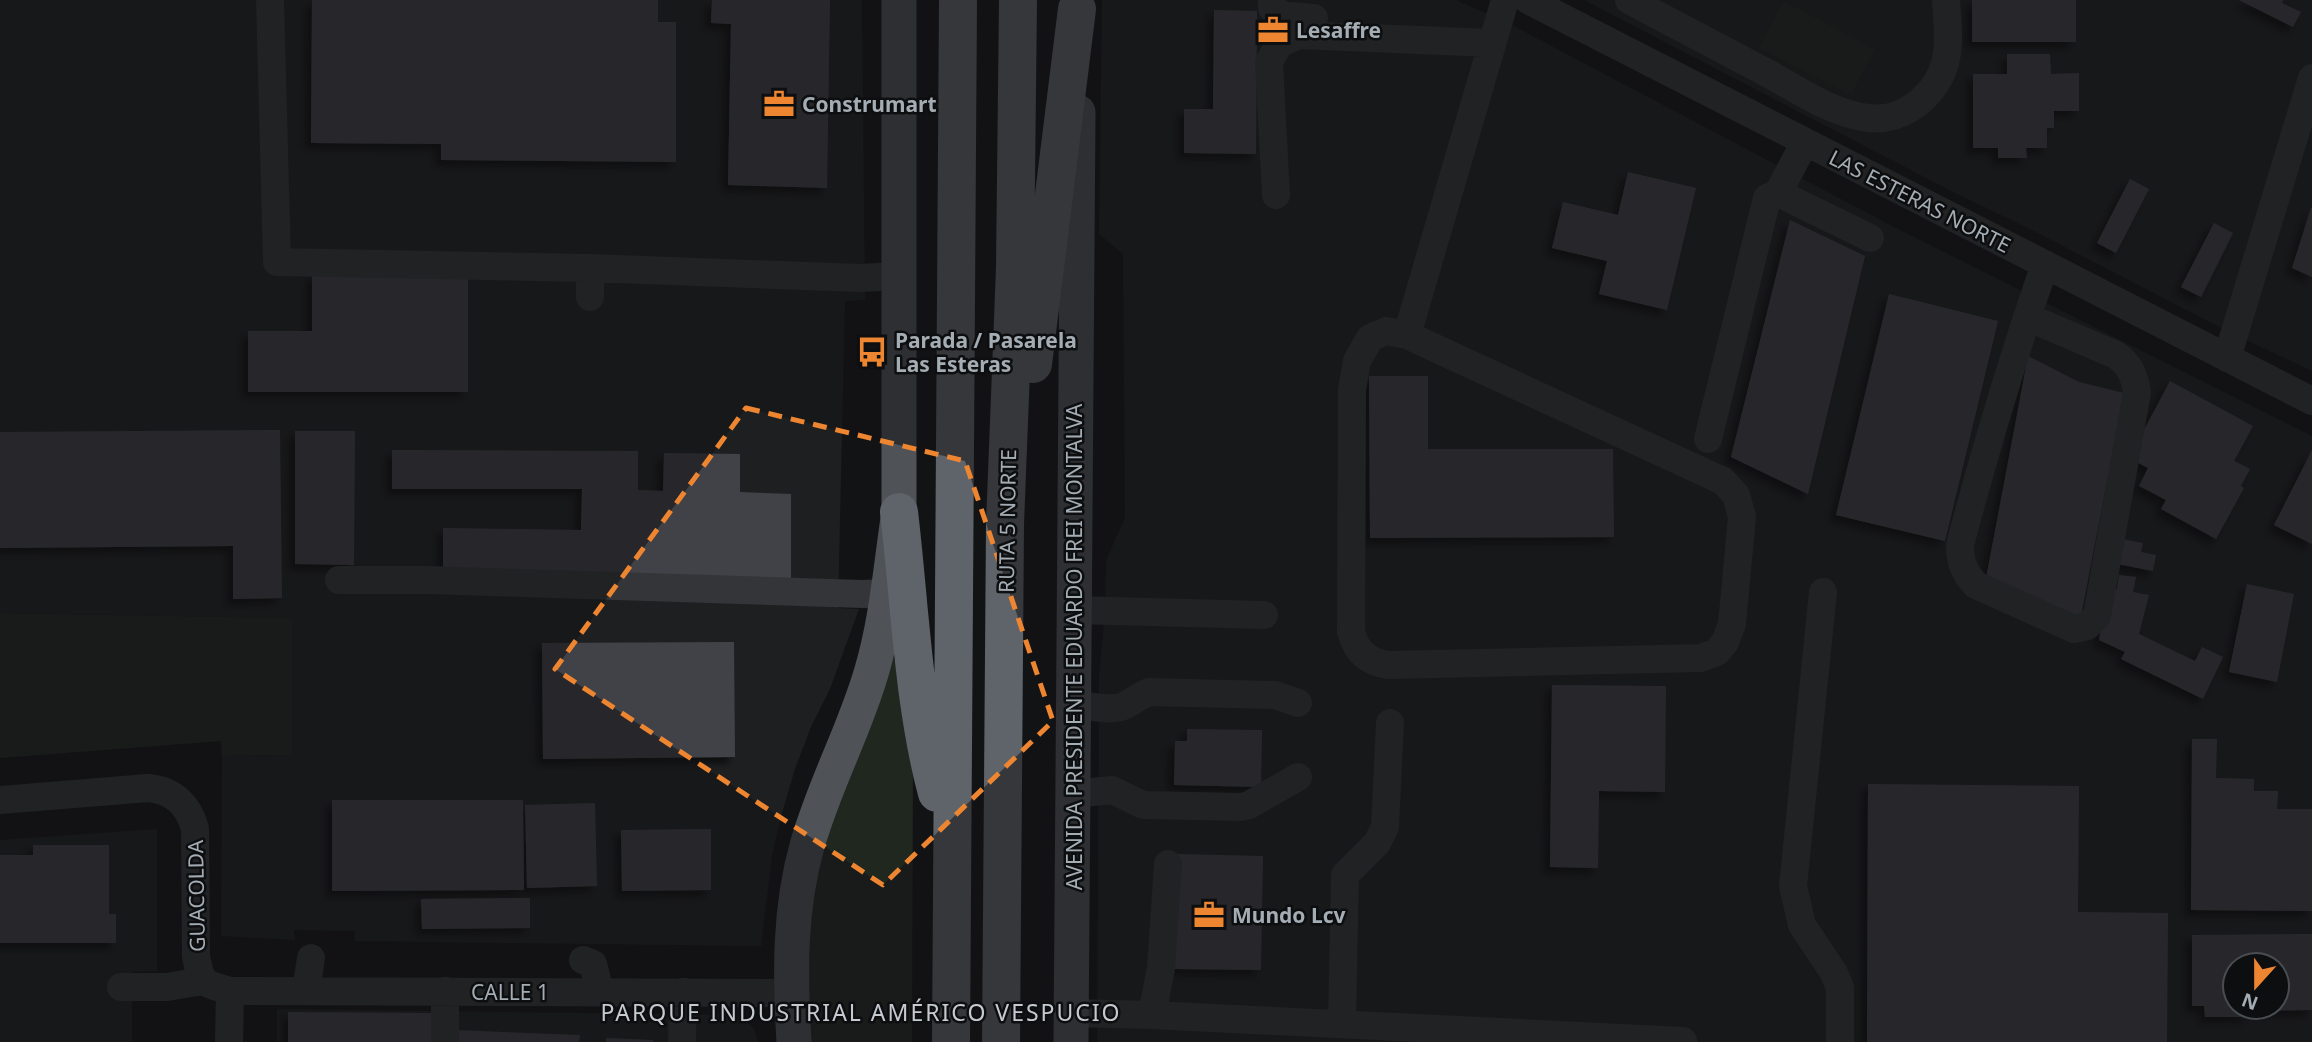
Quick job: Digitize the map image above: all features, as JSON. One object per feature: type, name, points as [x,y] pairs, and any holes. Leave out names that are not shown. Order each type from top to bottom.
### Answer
[{"type":"highway","points":[[951,1042],[958,0]]},
{"type":"highway","name":"RUTA 5 NORTE","points":[[1001,1042],[1006,524],[1016,268],[1018,0]]},
{"type":"highway","points":[[1006,524],[1026,415],[1046,272],[1077,5]]},
{"type":"highway","points":[[899,512],[929,763],[952,846]]},
{"type":"main road","points":[[794,1042],[791,993],[792,923],[807,845],[865,692],[878,647],[899,512],[899,0]]},
{"type":"main road","name":"AVENIDA PRESIDENTE EDUARDO FREI MONTALVA","points":[[1071,1028],[1077,5]]},
{"type":"street","points":[[270,0],[277,262],[590,268],[860,278],[899,276]]},
{"type":"street","points":[[1272,0],[1272,8],[1279,15],[1314,18]]},
{"type":"street","points":[[1407,335],[1505,0]]},
{"type":"street","name":"LAS ESTERAS NORTE","points":[[1528,0],[2312,401]]},
{"type":"street","points":[[1629,0],[1826,105],[1848,113],[1889,118],[1908,111],[1925,98],[1940,76],[1947,58],[1946,0]]},
{"type":"street","points":[[1276,195],[1269,62],[1279,44],[1298,35],[1491,43]]},
{"type":"street","points":[[2227,358],[2312,78]]},
{"type":"street","points":[[1708,439],[1767,198],[1779,193],[1805,142]]},
{"type":"street","points":[[1779,193],[1870,238]]},
{"type":"street","points":[[2027,317],[2116,355],[2126,362],[2134,375],[2137,392],[2097,616],[2087,626],[2074,629],[1976,586],[1966,575],[1960,558],[1960,545],[1988,441],[2027,317],[2045,264]]},
{"type":"street","points":[[590,268],[590,297]]},
{"type":"street","points":[[1386,331],[1407,335],[1723,481],[1736,495],[1742,517],[1732,624],[1725,642],[1717,652],[1701,658],[1388,665],[1379,664],[1356,648],[1351,631],[1352,389],[1357,360],[1370,338],[1386,331]]},
{"type":"street","points":[[339,580],[887,593]]},
{"type":"street","points":[[1823,592],[1793,886],[1801,925],[1834,973],[1840,988],[1840,1042]]},
{"type":"street","points":[[1074,610],[1264,615]]},
{"type":"street","points":[[1073,705],[1111,708],[1125,705],[1149,692],[1275,695],[1298,703]]},
{"type":"street","points":[[1342,1023],[1345,875],[1377,843],[1385,827],[1390,723]]},
{"type":"street","points":[[1073,794],[1112,790],[1143,805],[1241,807],[1298,777]]},
{"type":"street","name":"GUACOLDA","points":[[0,800],[148,788],[166,792],[181,802],[195,829],[197,956],[202,981],[230,990]]},
{"type":"street","points":[[1152,1015],[1161,968],[1168,864]]},
{"type":"street","points":[[306,991],[311,958]]},
{"type":"street","points":[[583,960],[593,964],[600,992]]},
{"type":"street","points":[[121,987],[167,987],[202,981]]},
{"type":"street","points":[[229,1042],[230,990]]},
{"type":"street","name":"CALLE 1","points":[[230,990],[791,993]]},
{"type":"street","points":[[445,991],[446,1042]]},
{"type":"street","points":[[682,1042],[683,992]]},
{"type":"street","points":[[1071,1028],[1152,1015],[1183,1029],[1342,1023],[1684,1041]]},
{"type":"highlighted area","points":[[746,408],[965,461],[1053,721],[883,885],[555,669]]},
{"type":"shaded area","points":[[0,0],[862,0],[865,300],[845,301],[838,608],[859,609],[830,689],[811,727],[795,769],[782,813],[772,856],[761,946],[354,941],[355,931],[294,930],[295,940],[221,936],[222,756],[292,755],[292,618],[0,613]]},
{"type":"shaded area","points":[[1102,0],[1456,0],[1510,24],[1890,225],[2312,436],[2312,1042],[1097,1042],[1099,676],[1106,560],[1125,518],[1123,254],[1099,234]]},
{"type":"shaded area","points":[[1584,0],[2312,0],[2312,371],[2225,330],[1955,193]]},
{"type":"shaded area","points":[[1783,1],[1875,49],[1851,95],[1759,48]]},
{"type":"shaded area","points":[[0,613],[292,618],[292,755],[222,756],[221,741],[0,758]]},
{"type":"shaded area","points":[[892,650],[908,715],[913,767],[912,1042],[811,1042],[805,966],[809,886]]},
{"type":"shaded area","points":[[157,829],[157,971],[132,972],[132,1042],[0,1042],[0,840]]},
{"type":"shaded area","points":[[277,1009],[740,1015],[754,1029],[758,1042],[277,1042]]},
{"type":"building","points":[[312,0],[658,0],[658,22],[676,22],[676,162],[441,160],[441,144],[311,143]]},
{"type":"building","name":"Construmart","points":[[712,0],[830,0],[827,188],[728,185],[731,24],[711,23]]},
{"type":"building","points":[[1972,0],[2076,0],[2076,42],[1972,42]]},
{"type":"building","points":[[2239,0],[2283,0],[2282,3],[2301,12],[2293,27]]},
{"type":"building","points":[[1214,10],[1257,11],[1256,154],[1184,153],[1184,109],[1213,109]]},
{"type":"building","points":[[2007,54],[2050,54],[2051,74],[2079,73],[2079,111],[2054,111],[2054,128],[2047,128],[2047,148],[2026,148],[2027,158],[1998,158],[1998,148],[1973,148],[1973,74],[2007,74]]},
{"type":"building","points":[[1628,172],[1696,188],[1667,310],[1599,294],[1607,261],[1552,248],[1563,202],[1618,215]]},
{"type":"building","points":[[2130,179],[2149,189],[2116,253],[2097,243]]},
{"type":"building","points":[[2312,208],[2312,277],[2292,268]]},
{"type":"building","points":[[1790,220],[1865,256],[1808,494],[1731,457]]},
{"type":"building","points":[[2214,223],[2233,233],[2201,297],[2181,287]]},
{"type":"building","points":[[312,274],[468,274],[468,392],[248,392],[248,331],[312,331]]},
{"type":"building","points":[[1889,294],[1998,321],[1945,541],[1836,515]]},
{"type":"building","points":[[2028,356],[2079,382],[2124,393],[2080,621],[1985,584]]},
{"type":"building","points":[[1369,376],[1428,376],[1428,449],[1613,449],[1614,537],[1370,538]]},
{"type":"building","points":[[2170,381],[2253,426],[2234,461],[2250,469],[2241,486],[2244,488],[2216,539],[2161,509],[2166,500],[2139,486],[2148,468],[2133,460],[2137,443]]},
{"type":"building","points":[[280,430],[282,598],[233,599],[233,546],[0,548],[0,432]]},
{"type":"building","points":[[295,431],[355,431],[354,565],[295,564]]},
{"type":"building","points":[[392,450],[638,451],[638,490],[663,491],[664,453],[740,454],[740,492],[791,494],[791,580],[443,575],[443,528],[581,530],[582,489],[392,489]]},
{"type":"building","points":[[2312,450],[2312,544],[2274,525]]},
{"type":"building","points":[[2122,539],[2143,543],[2141,552],[2156,555],[2153,571],[2117,564]]},
{"type":"building","points":[[2119,575],[2136,577],[2133,592],[2149,595],[2139,634],[2195,661],[2202,647],[2223,657],[2203,699],[2121,659],[2125,652],[2099,640],[2108,588],[2117,589]]},
{"type":"building","points":[[2247,584],[2294,594],[2277,682],[2229,672]]},
{"type":"building","points":[[734,642],[735,757],[543,759],[542,643]]},
{"type":"building","points":[[1552,685],[1666,686],[1665,792],[1599,791],[1598,868],[1550,867]]},
{"type":"building","points":[[1187,729],[1262,730],[1261,787],[1174,785],[1175,741],[1187,741]]},
{"type":"building","points":[[2192,739],[2217,739],[2216,778],[2254,779],[2254,791],[2278,791],[2277,809],[2312,809],[2312,911],[2191,910]]},
{"type":"building","points":[[1868,784],[2079,786],[2078,912],[2168,913],[2167,1042],[1867,1042]]},
{"type":"building","points":[[332,800],[523,800],[524,890],[332,891]]},
{"type":"building","points":[[595,803],[597,886],[527,888],[525,805]]},
{"type":"building","points":[[711,829],[711,890],[622,891],[621,830]]},
{"type":"building","points":[[33,845],[109,845],[109,914],[116,914],[116,943],[0,943],[0,855],[33,855]]},
{"type":"building","points":[[1176,854],[1263,856],[1261,970],[1175,969]]},
{"type":"building","points":[[530,898],[530,928],[422,929],[421,899]]},
{"type":"building","points":[[2312,934],[2312,1010],[2291,1010],[2291,951],[2221,951],[2221,1017],[2205,1017],[2204,1006],[2192,1006],[2192,935]]},
{"type":"building","points":[[288,1012],[432,1013],[431,1042],[288,1042]]},
{"type":"building","points":[[454,1030],[580,1035],[579,1042],[453,1042]]},
{"type":"building","points":[[606,1038],[653,1040],[653,1042],[606,1042]]},
{"type":"place","name":"Lesaffre","points":[[1273,30]]},
{"type":"place","name":"Construmart","points":[[779,104]]},
{"type":"place","name":"Parada / Pasarela Las Esteras","points":[[872,352]]},
{"type":"place","name":"Mundo Lcv","points":[[1209,915]]},
{"type":"district","name":"PARQUE INDUSTRIAL AMÉRICO VESPUCIO","points":[[861,1012]]}]
